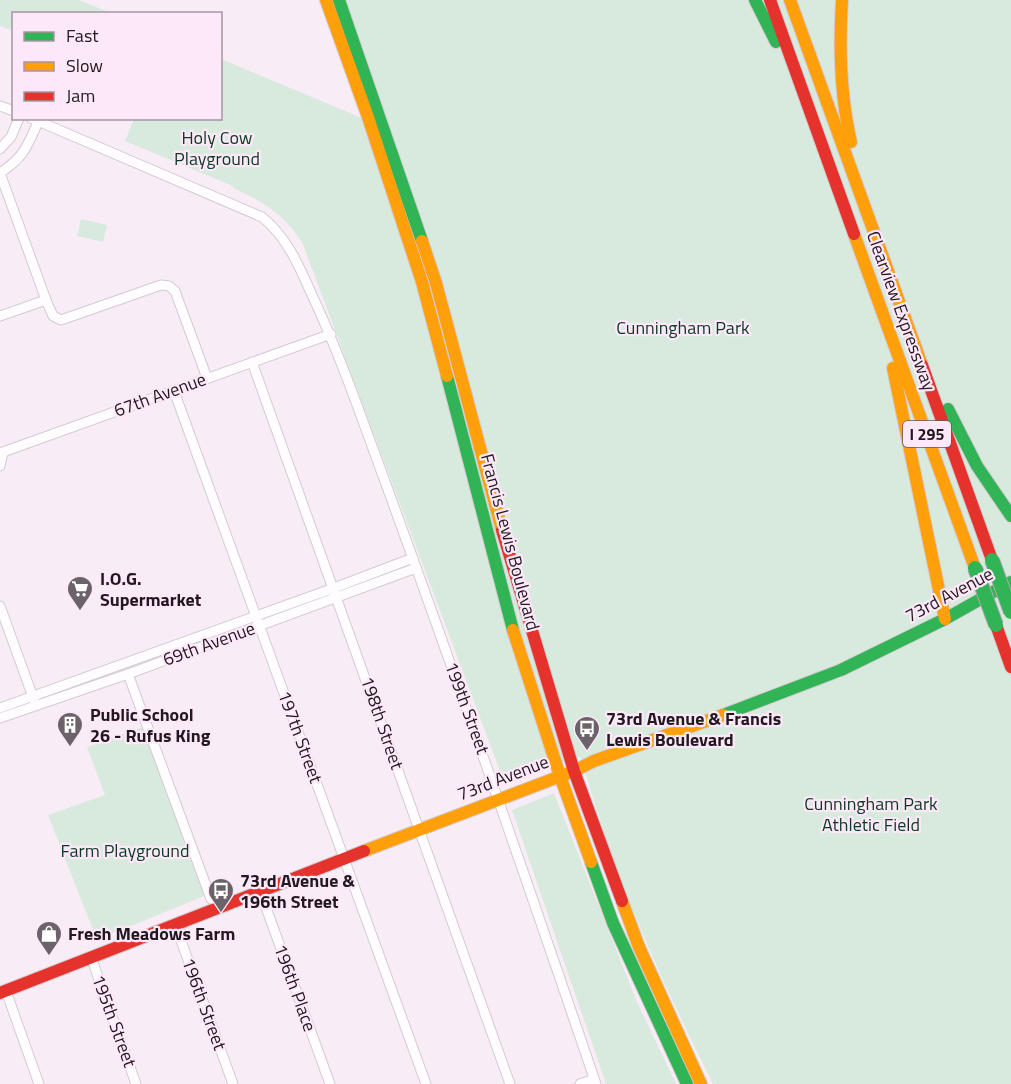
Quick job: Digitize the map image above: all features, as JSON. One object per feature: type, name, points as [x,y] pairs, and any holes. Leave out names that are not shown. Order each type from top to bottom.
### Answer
[{"type":"main road","name":"Francis Lewis Boulevard","points":[[326,0],[369,117],[422,282],[514,632],[567,774],[701,1084]]},
{"type":"main road","name":"Francis Lewis Boulevard","points":[[339,0],[436,283],[567,774],[613,923],[687,1084]]},
{"type":"main road","points":[[755,0],[817,129]]},
{"type":"main road","name":"Clearview Expressway","points":[[770,0],[1011,667]]},
{"type":"main road","name":"Clearview Expressway","points":[[790,0],[1011,612]]},
{"type":"main road","points":[[842,0],[840,64],[843,106],[873,230]]},
{"type":"main road","points":[[878,300],[945,620]]},
{"type":"main road","points":[[904,317],[965,445],[984,478],[1011,516]]},
{"type":"main road","name":"73rd Avenue","points":[[3,992],[419,829],[567,774],[594,760],[681,731],[841,670],[945,620],[1011,582]]},
{"type":"street","points":[[0,149],[11,136],[18,120]]},
{"type":"street","points":[[34,120],[27,147],[16,163],[0,173],[53,316],[61,320],[161,285],[169,286],[175,291],[207,378]]},
{"type":"street","name":"199th Street","points":[[34,120],[262,217],[275,228],[292,253],[331,334],[500,799],[595,1082]]},
{"type":"street","points":[[0,316],[46,300]]},
{"type":"street","name":"67th Avenue","points":[[0,466],[1,449],[174,391],[331,334]]},
{"type":"street","name":"198th Street","points":[[252,362],[510,1084]]},
{"type":"street","name":"197th Street","points":[[174,391],[426,1084]]},
{"type":"street","name":"69th Avenue","points":[[0,708],[34,701],[128,674],[259,626],[412,558]]},
{"type":"street","name":"69th Avenue","points":[[0,718],[34,701],[255,616],[416,568]]},
{"type":"street","points":[[0,606],[34,701]]},
{"type":"street","points":[[128,674],[211,899]]},
{"type":"street","name":"196th Place","points":[[260,891],[330,1084]]},
{"type":"street","name":"196th Street","points":[[175,924],[233,1084]]},
{"type":"street","name":"195th Street","points":[[91,957],[136,1084]]},
{"type":"street","points":[[3,992],[39,1084]]},
{"type":"street","points":[[580,1084],[595,1082]]},
{"type":"green space","points":[[0,0],[79,0],[109,12],[12,12],[12,31],[0,26]]},
{"type":"green space","name":"Cunningham Park","points":[[345,0],[1011,0],[1011,1084],[713,1084],[645,939],[602,826],[581,757],[503,779],[302,242],[272,209],[233,186],[125,141],[134,120],[222,120],[222,59],[388,129]]},
{"type":"green space","points":[[81,219],[107,225],[103,242],[77,236]]},
{"type":"green space","name":"Farm Playground","points":[[143,727],[204,896],[97,940],[48,815],[105,795],[87,747]]},
{"type":"green space","points":[[554,793],[637,1002],[676,1084],[606,1084],[512,810]]},
{"type":"traffic: fast","points":[[339,0],[422,241]]},
{"type":"traffic: fast","points":[[755,0],[776,42]]},
{"type":"traffic: fast","points":[[447,376],[513,630]]},
{"type":"traffic: fast","points":[[948,409],[977,466],[1011,516]]},
{"type":"traffic: fast","points":[[992,560],[1011,612]]},
{"type":"traffic: fast","points":[[975,568],[996,625]]},
{"type":"traffic: fast","points":[[723,715],[841,670],[945,619],[1011,582]]},
{"type":"traffic: fast","points":[[591,862],[613,923],[687,1084]]},
{"type":"traffic: slow","points":[[326,0],[368,117],[422,282],[447,376]]},
{"type":"traffic: slow","points":[[790,0],[922,365]]},
{"type":"traffic: slow","points":[[842,0],[841,71],[851,142]]},
{"type":"traffic: slow","points":[[854,234],[975,568]]},
{"type":"traffic: slow","points":[[422,241],[436,283],[502,530]]},
{"type":"traffic: slow","points":[[893,368],[945,619]]},
{"type":"traffic: slow","points":[[513,630],[560,776],[591,862]]},
{"type":"traffic: slow","points":[[364,851],[574,771],[594,761],[723,715]]},
{"type":"traffic: slow","points":[[622,901],[639,947],[701,1084]]},
{"type":"traffic: jam","points":[[770,0],[854,234]]},
{"type":"traffic: jam","points":[[922,365],[992,560]]},
{"type":"traffic: jam","points":[[502,530],[574,771],[622,901]]},
{"type":"traffic: jam","points":[[996,625],[1011,667]]},
{"type":"traffic: jam","points":[[0,993],[364,851]]},
{"type":"place","name":"I.O.G. Supermarket","points":[[80,612]]},
{"type":"place","name":"Public School 26 - Rufus King","points":[[70,748]]},
{"type":"place","name":"73rd Avenue & Francis Lewis Boulevard","points":[[587,752]]},
{"type":"place","name":"73rd Avenue & 196th Street","points":[[221,914]]},
{"type":"place","name":"Fresh Meadows Farm","points":[[49,957]]},
{"type":"park label","name":"Holy Cow Playground","points":[[217,148]]},
{"type":"park label","name":"Cunningham Park Athletic Field","points":[[871,814]]}]
